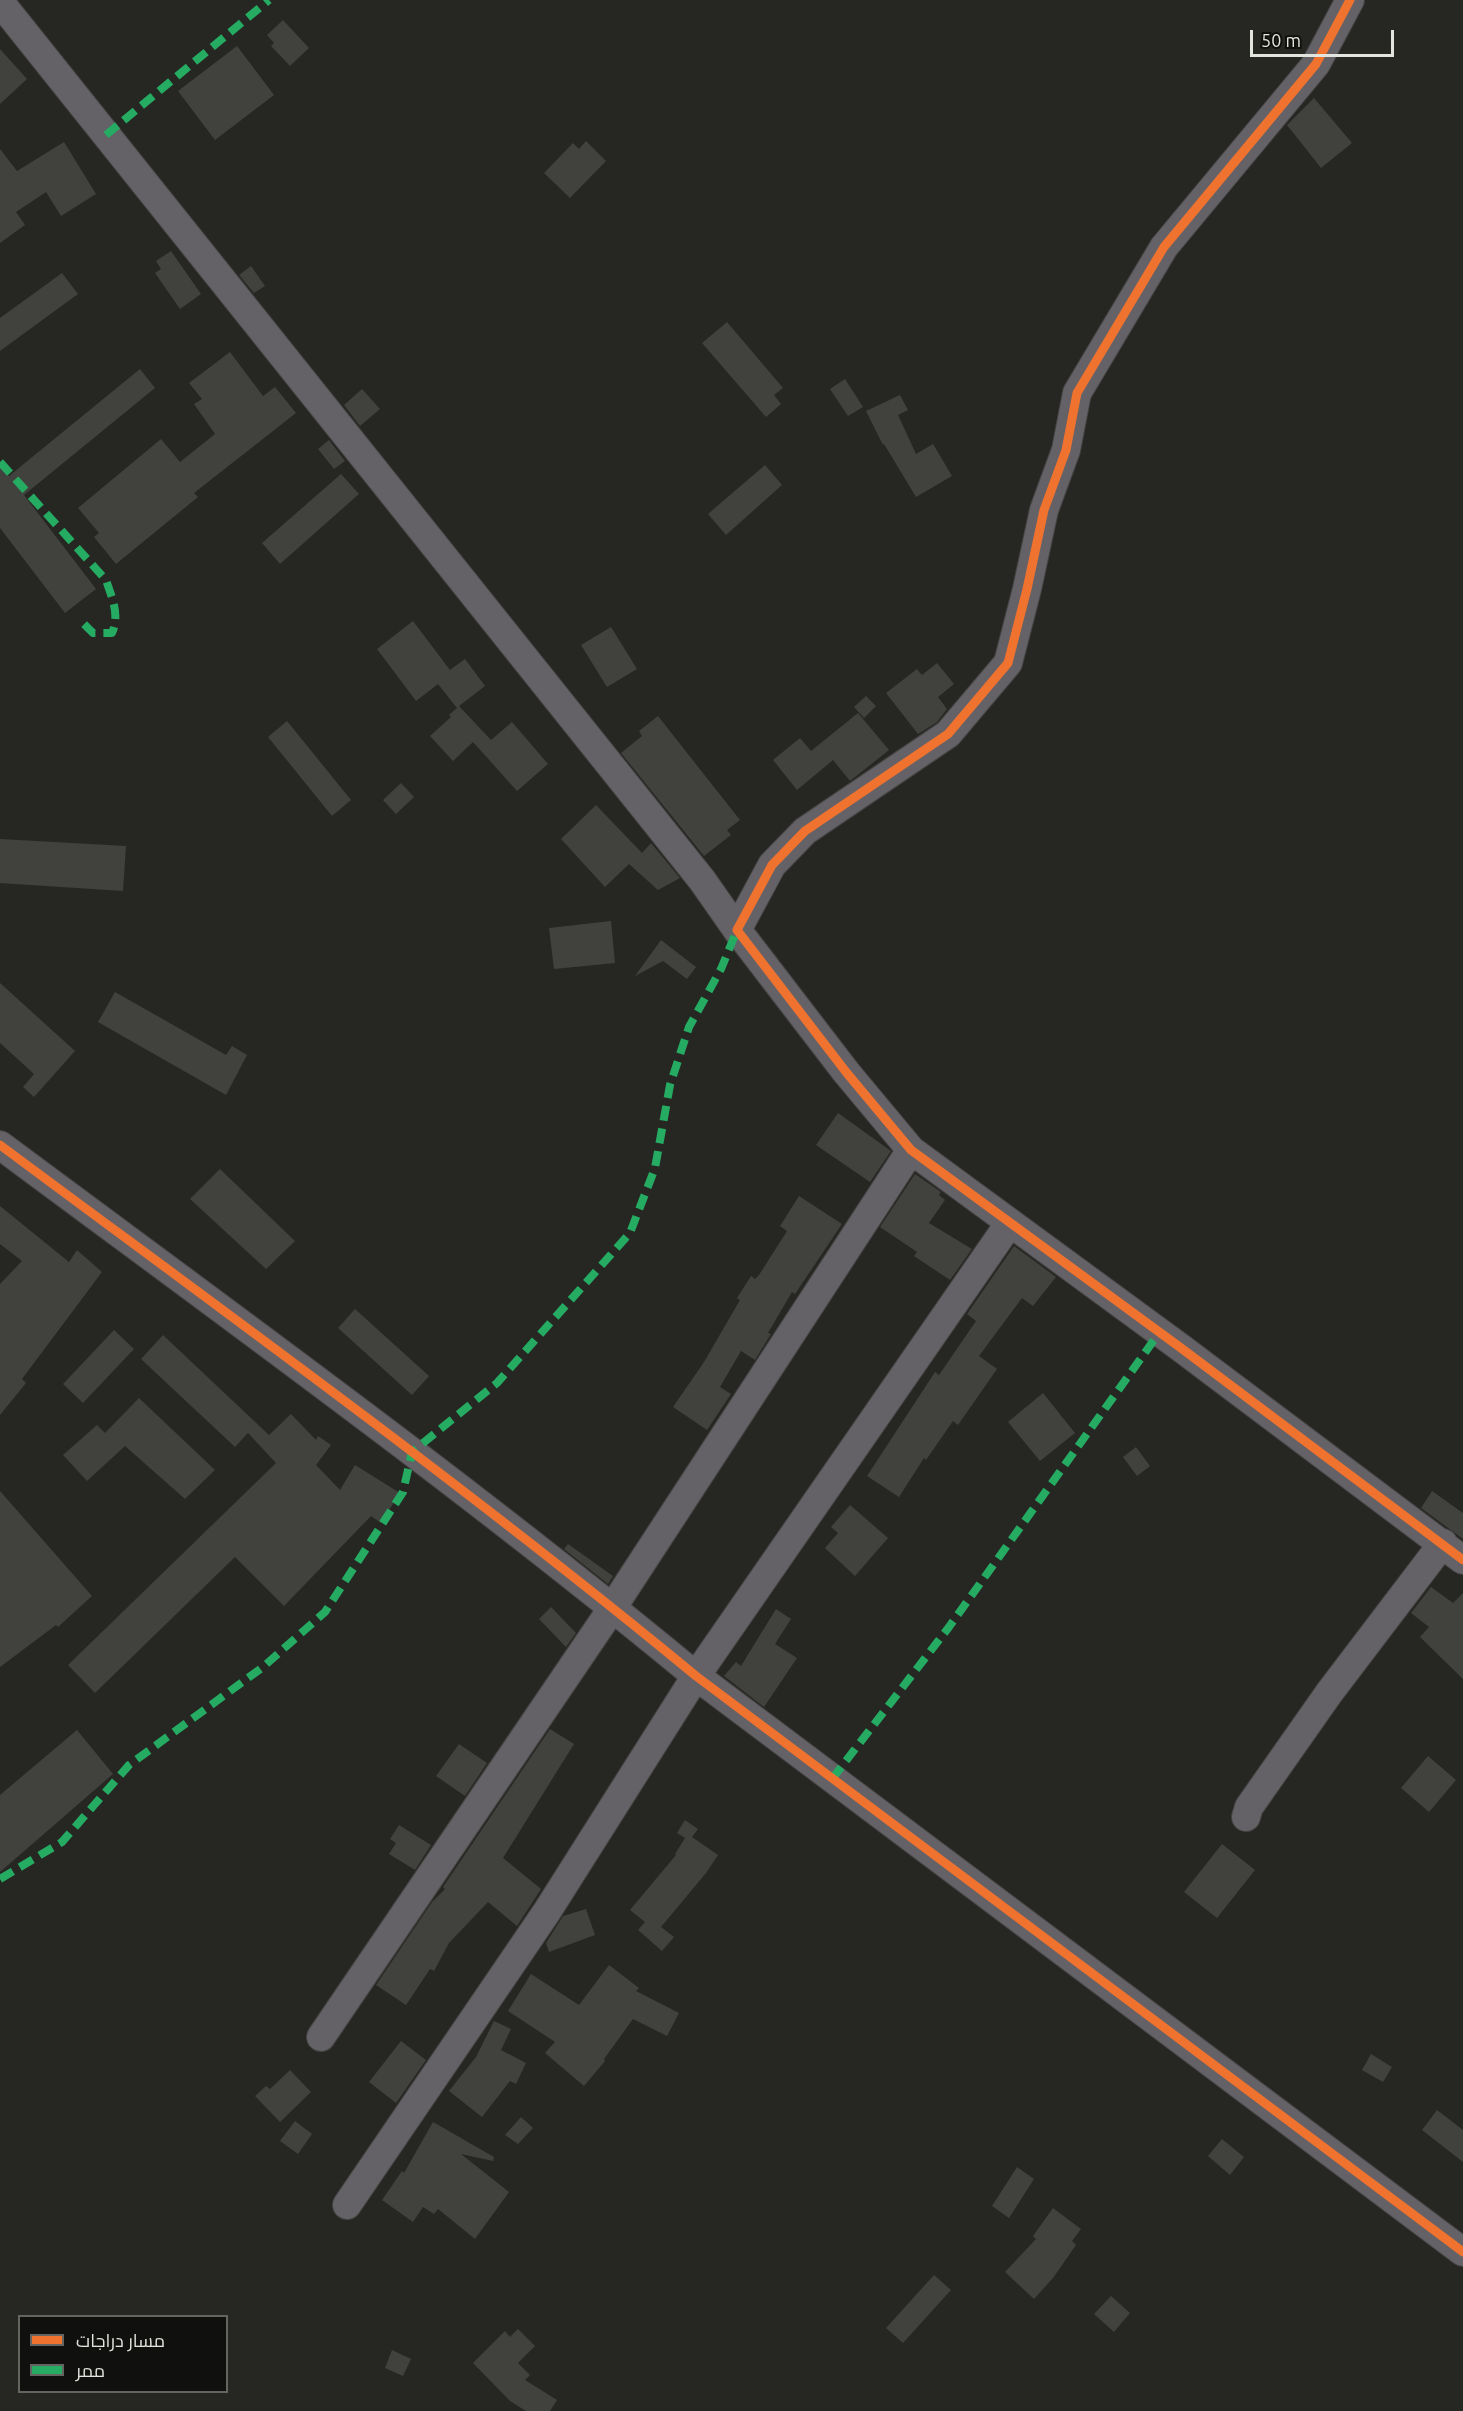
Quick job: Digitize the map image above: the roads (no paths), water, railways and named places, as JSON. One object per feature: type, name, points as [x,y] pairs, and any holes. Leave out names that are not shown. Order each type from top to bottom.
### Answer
[{"type":"street","points":[[737,930],[772,865],[805,831],[948,734],[1008,663],[1044,510],[1066,450],[1077,393],[1164,247],[1316,64],[1350,0]]},
{"type":"street","points":[[0,2],[702,880],[737,930],[846,1072],[910,1150],[1181,1348],[1453,1552],[1329,1692],[1249,1807],[1246,1817]]},
{"type":"street","points":[[0,1145],[412,1452],[613,1607],[696,1676],[1463,2252]]},
{"type":"street","points":[[321,2037],[613,1607],[910,1150]]},
{"type":"street","points":[[347,2205],[546,1913],[696,1676],[1009,1224]]}]
